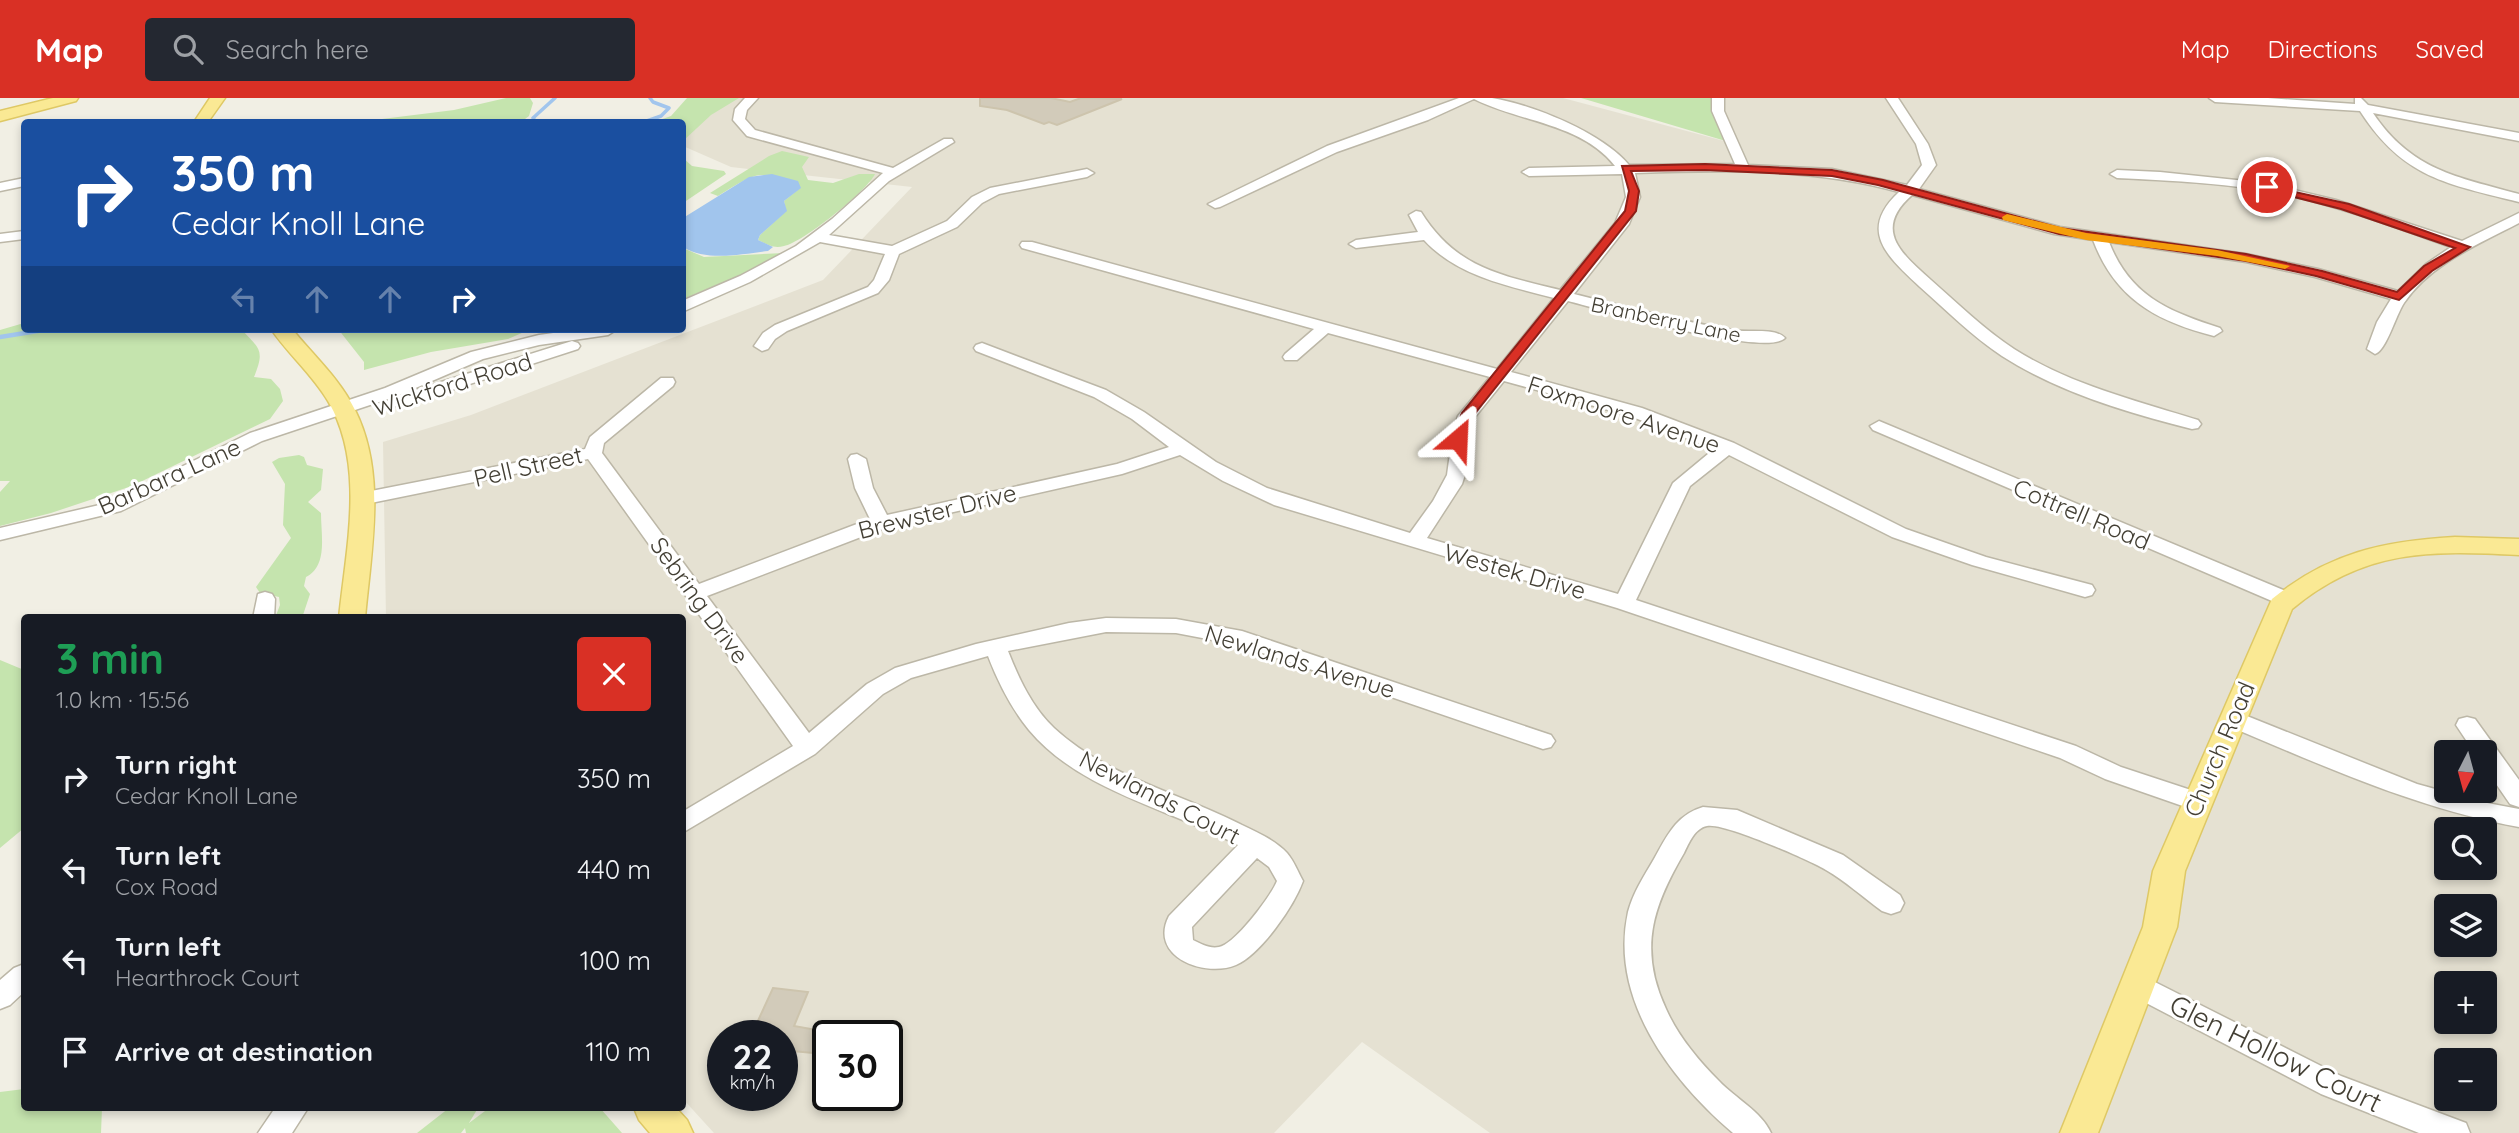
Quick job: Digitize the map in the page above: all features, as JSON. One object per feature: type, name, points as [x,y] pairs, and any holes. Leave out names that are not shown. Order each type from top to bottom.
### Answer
[{"type":"main road","points":[[0,107],[37,98]]},
{"type":"main road","points":[[0,116],[72,98]]},
{"type":"main road","points":[[206,119],[224,108]]},
{"type":"main road","points":[[284,333],[344,412],[360,464],[361,499],[352,614]]},
{"type":"main road","name":"Church Road","points":[[2079,1133],[2160,927],[2169,871],[2281,605],[2329,569],[2378,552],[2450,545],[2519,547]]},
{"type":"main road","points":[[655,1111],[674,1133]]},
{"type":"street","points":[[752,98],[741,109],[738,120],[751,133],[893,172]]},
{"type":"street","points":[[1215,204],[1332,149],[1424,117],[1469,98]]},
{"type":"street","points":[[1415,541],[1453,482],[1457,471],[1461,427],[1500,374],[1631,211],[1634,191],[1625,168],[1604,147],[1579,132],[1479,98]]},
{"type":"street","points":[[1718,98],[1718,111],[1742,168]]},
{"type":"street","points":[[1892,98],[1927,155],[1926,174],[1887,214],[1885,227],[1889,243],[1905,265],[1969,322],[2007,351],[2062,380],[2192,424]]},
{"type":"street","points":[[2215,98],[2360,103],[2519,137]]},
{"type":"street","points":[[2360,103],[2394,148],[2415,162],[2454,179],[2519,198]]},
{"type":"street","points":[[686,305],[768,269],[818,237],[893,172],[948,142]]},
{"type":"street","points":[[1529,172],[1625,168],[1742,168],[1832,173],[1909,190],[2036,226],[2100,239],[2246,258],[2318,273],[2399,296]]},
{"type":"street","points":[[762,345],[781,328],[873,289],[881,283],[894,251],[952,224],[977,200],[995,191],[1087,173]]},
{"type":"street","points":[[2117,174],[2212,180],[2286,191],[2345,206],[2464,247]]},
{"type":"street","points":[[0,187],[21,183]]},
{"type":"street","name":"Branberry Lane","points":[[1416,215],[1426,235],[1446,252],[1476,270],[1514,284],[1708,331],[1777,338]]},
{"type":"street","points":[[2375,349],[2389,310],[2399,296],[2428,269],[2519,217]]},
{"type":"street","points":[[0,238],[21,235]]},
{"type":"street","points":[[1356,244],[1426,235]]},
{"type":"street","points":[[818,237],[894,251]]},
{"type":"street","points":[[2100,239],[2107,262],[2129,290],[2168,315],[2214,331]]},
{"type":"street","name":"Foxmoore Avenue","points":[[1027,245],[1636,412],[1728,447],[1899,533],[1979,561],[2085,590]]},
{"type":"street","points":[[1291,357],[1325,327]]},
{"type":"street","name":"Wickford Road","points":[[344,412],[542,347],[597,333]]},
{"type":"street","name":"Westek Drive","points":[[982,348],[1011,362],[1101,394],[1143,417],[1227,477],[1262,494],[1624,603],[2068,752],[2113,773],[2199,796]]},
{"type":"street","name":"Pell Street","points":[[361,499],[593,453],[596,441],[667,382]]},
{"type":"street","name":"Barbara Lane","points":[[0,534],[114,507],[256,437],[288,435],[344,412]]},
{"type":"street","name":"Cottrell Road","points":[[1879,426],[2286,599]]},
{"type":"street","points":[[1624,603],[1682,483],[1728,447]]},
{"type":"street","name":"Brewster Drive","points":[[695,593],[881,522],[1122,468],[1184,448]]},
{"type":"street","name":"Sebring Drive","points":[[593,453],[807,748]]},
{"type":"street","points":[[857,459],[864,488],[881,522]]},
{"type":"street","name":"Newlands Avenue","points":[[686,822],[807,748],[875,689],[903,673],[995,647],[1069,630],[1106,625],[1161,625],[1242,638],[1543,740]]},
{"type":"street","name":"Newlands Court","points":[[995,647],[1023,706],[1046,733],[1066,750],[1102,772],[1229,829],[1278,860],[1290,881],[1286,893],[1240,951],[1221,958],[1198,956],[1180,946],[1178,924],[1254,845]]},
{"type":"street","points":[[2232,718],[2392,785],[2474,811],[2519,818]]},
{"type":"street","points":[[2467,725],[2519,799]]},
{"type":"street","points":[[1756,1133],[1707,1091],[1682,1062],[1665,1037],[1651,1007],[1641,972],[1638,940],[1641,912],[1682,833],[1688,825],[1703,816],[1728,817],[1834,862],[1891,902]]},
{"type":"street","points":[[0,997],[21,979]]},
{"type":"street","name":"Glen Hollow Court","points":[[2137,985],[2331,1085],[2455,1133]]},
{"type":"street","points":[[273,1133],[291,1111]]},
{"type":"shaded area","points":[[735,98],[1563,98],[1728,142],[1717,98],[2519,98],[2519,1133],[1490,1133],[1362,1042],[1274,1133],[714,1133],[686,1102],[686,614],[386,614],[383,442],[471,415],[823,280],[912,187],[731,167],[686,147],[686,132]]},
{"type":"green space","points":[[506,98],[530,98],[533,103],[529,116],[525,119],[382,119],[454,110]]},
{"type":"green space","points":[[687,98],[739,98],[711,115],[686,138],[686,119],[662,119],[671,116]]},
{"type":"green space","points":[[1581,98],[1716,98],[1729,142]]},
{"type":"green space","points":[[782,151],[809,157],[802,167],[808,180],[833,183],[859,174],[875,174],[860,192],[819,226],[793,243],[777,247],[758,240],[786,211],[784,201],[800,188],[766,175],[750,178],[718,196],[710,193],[769,156]]},
{"type":"green space","points":[[686,161],[692,166],[724,171],[726,174],[686,201]]},
{"type":"green space","points":[[686,249],[704,257],[784,253],[750,271],[686,298]]},
{"type":"green space","points":[[21,324],[21,333],[245,333],[259,350],[254,377],[271,379],[280,389],[283,401],[270,419],[132,486],[51,513],[0,526],[0,492],[10,481],[0,481],[0,330]]},
{"type":"green space","points":[[341,333],[522,333],[508,339],[431,352],[364,370],[364,362]]},
{"type":"green space","points":[[299,455],[304,457],[307,465],[323,469],[321,490],[308,502],[321,513],[322,550],[318,566],[306,577],[304,586],[310,594],[303,614],[277,614],[280,605],[279,597],[260,593],[256,587],[291,538],[283,525],[285,484],[272,462],[279,458]]},
{"type":"green space","points":[[0,660],[21,669],[21,830],[0,848]]},
{"type":"green space","points":[[21,1089],[21,1111],[102,1111],[101,1133],[0,1133],[0,1092]]},
{"type":"green space","points":[[445,1111],[476,1111],[469,1123],[485,1111],[603,1111],[622,1133],[466,1133],[465,1128],[461,1133],[417,1133]]},
{"type":"water","points":[[772,174],[798,181],[801,188],[784,201],[787,211],[760,235],[758,240],[773,247],[768,251],[724,256],[692,252],[686,249],[686,216],[749,177]]},
{"type":"building","points":[[980,98],[1051,98],[1070,102],[1081,98],[1122,99],[1057,125],[1049,122],[1044,124],[1007,110],[980,106]]},
{"type":"building","points":[[773,988],[808,992],[796,1020],[758,1020]]},
{"type":"building","points":[[798,1027],[812,1029],[812,1053],[798,1052]]},
{"type":"waterway","points":[[534,119],[555,98]]},
{"type":"waterway","points":[[650,98],[653,102],[669,108],[661,116],[652,119]]},
{"type":"waterway","points":[[0,337],[25,333]]},
{"type":"slow traffic","points":[[2007,217],[2100,239],[2217,253],[2285,266]]},
{"type":"route","points":[[1458,439],[1467,416],[1631,211],[1634,191],[1625,168],[1705,167],[1832,173],[1879,182],[2059,231],[2246,258],[2318,273],[2399,296],[2413,280],[2464,247],[2345,206],[2267,187]]}]
